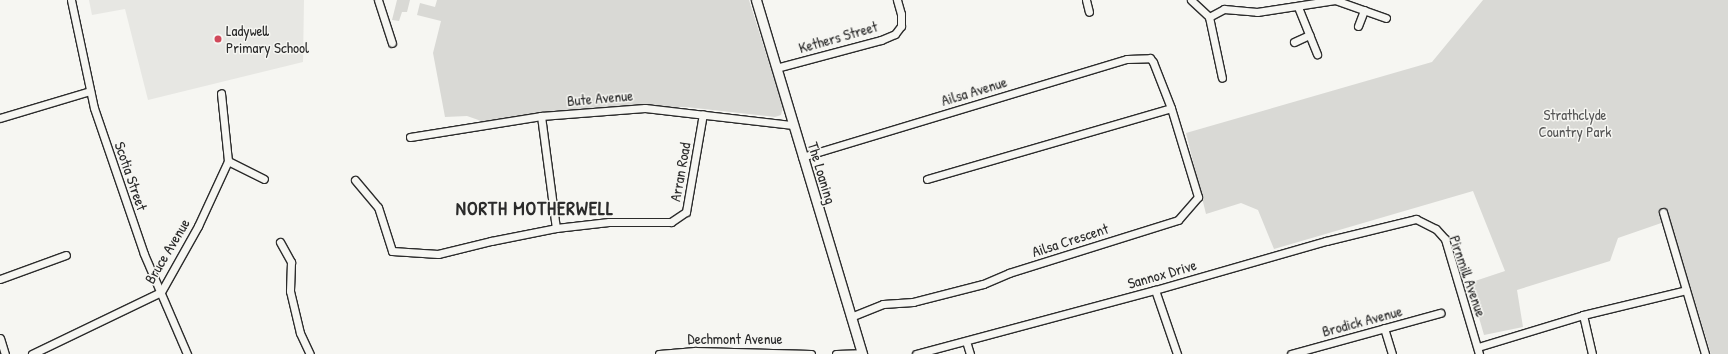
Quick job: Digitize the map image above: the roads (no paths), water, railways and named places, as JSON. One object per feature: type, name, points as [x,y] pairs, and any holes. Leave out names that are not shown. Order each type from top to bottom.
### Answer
[{"type":"street","name":"Scotia Street","points":[[71,0],[94,108],[144,254],[187,354]]},
{"type":"street","points":[[378,0],[392,43]]},
{"type":"street","name":"The Loaning","points":[[756,0],[862,353]]},
{"type":"street","name":"Kethers Street","points":[[776,68],[880,40],[895,34],[901,26],[901,14],[897,0]]},
{"type":"street","points":[[1086,0],[1089,12]]},
{"type":"street","points":[[1191,0],[1208,17],[1222,78]]},
{"type":"street","points":[[1208,17],[1224,9],[1257,12],[1298,7],[1335,0],[1386,18]]},
{"type":"street","points":[[1298,7],[1317,54]]},
{"type":"street","points":[[1358,26],[1364,10]]},
{"type":"street","points":[[1294,42],[1309,35]]},
{"type":"street","name":"Ailsa Avenue","points":[[802,157],[1127,59],[1150,58],[1153,62]]},
{"type":"street","name":"Ailsa Crescent","points":[[851,317],[883,304],[913,302],[983,284],[1009,273],[1178,220],[1198,197],[1170,108],[1153,62]]},
{"type":"street","points":[[0,118],[90,91]]},
{"type":"street","points":[[221,93],[228,161],[264,179]]},
{"type":"street","name":"Bute Avenue","points":[[410,137],[541,116],[645,108],[793,125]]},
{"type":"street","points":[[926,179],[1170,108]]},
{"type":"street","name":"Arran Road","points":[[355,180],[378,207],[392,251],[438,254],[491,241],[556,228],[609,222],[671,222],[680,218],[686,212],[703,114]]},
{"type":"street","points":[[541,116],[556,228]]},
{"type":"street","name":"Bruce Avenue","points":[[32,354],[161,292],[198,226],[228,161]]},
{"type":"street","points":[[1663,212],[1705,354]]},
{"type":"street","name":"Sannox Drive","points":[[916,354],[1155,290],[1326,240],[1416,219]]},
{"type":"street","name":"Pirnmill Avenue","points":[[1416,219],[1436,229],[1445,239],[1479,351]]},
{"type":"street","points":[[280,242],[291,262],[290,291],[300,333],[310,354]]},
{"type":"street","points":[[0,279],[66,255]]},
{"type":"street","points":[[1155,290],[1177,354]]},
{"type":"street","points":[[1479,351],[1582,315],[1686,290]]},
{"type":"street","name":"Brodick Avenue","points":[[1291,354],[1440,313]]},
{"type":"street","points":[[1582,315],[1592,354]]},
{"type":"street","points":[[1384,328],[1392,354]]},
{"type":"street","points":[[0,338],[5,354]]},
{"type":"street","points":[[966,341],[970,354]]},
{"type":"street","name":"Dechmont Avenue","points":[[659,354],[695,351],[811,354]]},
{"type":"street","points":[[836,354],[862,353]]},
{"type":"place","name":"Ladywell Primary School","points":[[218,39]]},
{"type":"district","name":"NORTH MOTHERWELL","points":[[535,209]]},
{"type":"park label","name":"Strathclyde Country Park","points":[[1575,122]]}]
